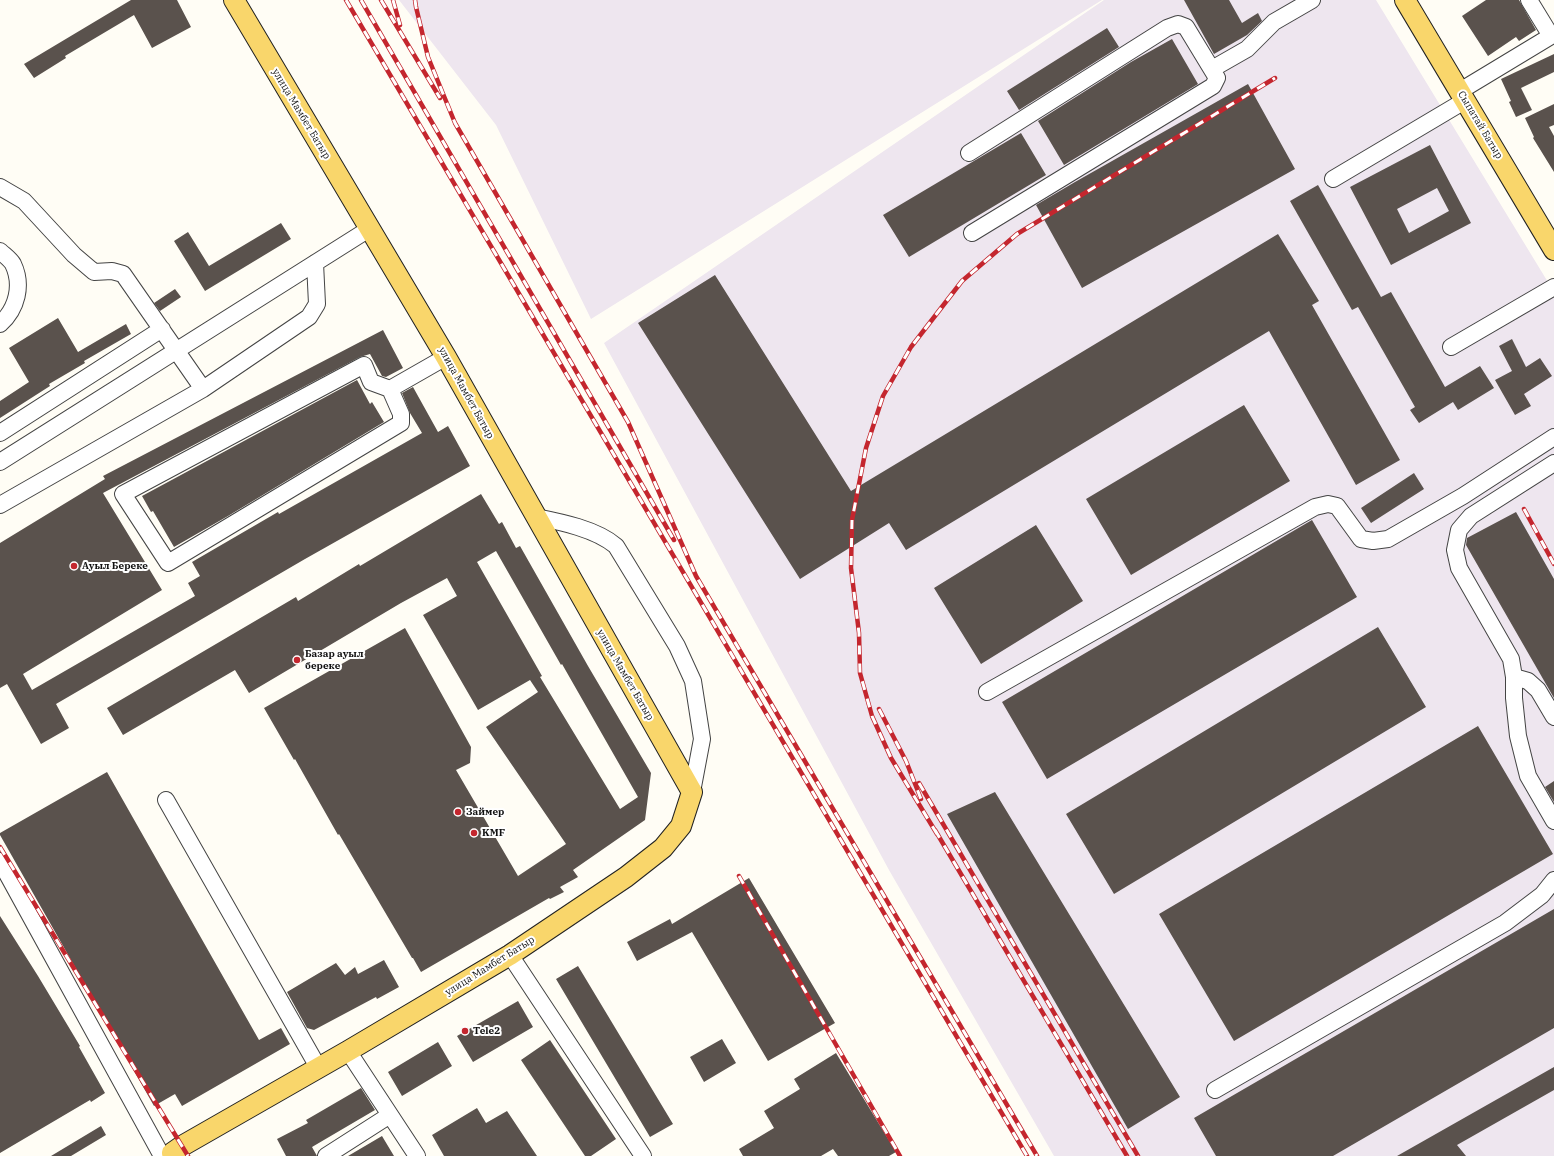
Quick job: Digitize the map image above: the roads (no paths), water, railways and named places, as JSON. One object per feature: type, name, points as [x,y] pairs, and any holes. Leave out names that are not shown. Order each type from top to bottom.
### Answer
[{"type":"main road","name":"улица Мамбет Батыр","points":[[169,1155],[510,955],[626,877],[663,848],[681,826],[692,792],[446,357],[234,0]]},
{"type":"main road","name":"Сыпатай Батыр","points":[[1406,0],[1554,250]]},
{"type":"street","points":[[1212,69],[1247,49],[1274,22],[1312,0]]},
{"type":"street","points":[[1333,179],[1463,96],[1551,36],[1529,0]]},
{"type":"street","points":[[969,153],[1167,28],[1178,24],[1186,27],[1217,78],[1213,86],[972,232]]},
{"type":"street","points":[[0,187],[24,201],[74,255],[94,272],[112,271],[123,274],[203,389]]},
{"type":"street","points":[[0,462],[369,229]]},
{"type":"street","points":[[0,251],[12,263],[18,280],[17,301],[4,321],[0,324]]},
{"type":"street","points":[[0,505],[203,389],[309,317],[317,304],[315,264]]},
{"type":"street","points":[[1451,347],[1554,287]]},
{"type":"street","points":[[0,433],[162,329]]},
{"type":"street","points":[[390,389],[401,414],[401,423],[168,563],[123,494],[364,365],[371,382],[390,389],[446,357]]},
{"type":"street","points":[[987,692],[1315,507],[1328,504],[1337,506],[1361,539],[1373,541],[1388,539],[1463,496],[1554,438]]},
{"type":"street","points":[[1554,463],[1471,516],[1459,530],[1455,550],[1459,568],[1511,659],[1514,677],[1514,698],[1518,736],[1528,776],[1554,821]]},
{"type":"street","points":[[536,517],[561,522],[601,536],[616,546],[677,646],[693,681],[702,739],[692,792]]},
{"type":"street","points":[[1514,677],[1528,681],[1538,690],[1554,718]]},
{"type":"street","points":[[166,800],[318,1068]]},
{"type":"street","points":[[0,861],[169,1155]]},
{"type":"street","points":[[1215,1090],[1505,923],[1542,895],[1554,880]]},
{"type":"street","points":[[510,955],[642,1156]]},
{"type":"street","points":[[348,1051],[417,1156]]},
{"type":"street","points":[[326,1156],[390,1115]]},
{"type":"railway","points":[[346,0],[1027,1156]]},
{"type":"railway","points":[[361,0],[674,540]]},
{"type":"railway","points":[[381,0],[440,98]]},
{"type":"railway","points":[[393,0],[400,25]]},
{"type":"railway","points":[[415,0],[428,57],[455,123],[628,422],[696,576],[1037,1156]]},
{"type":"railway","points":[[937,834],[891,758],[872,716],[860,673],[859,633],[851,568],[852,520],[866,448],[883,396],[911,347],[962,281],[1017,234],[1275,78]]},
{"type":"railway","points":[[1524,509],[1554,564]]},
{"type":"railway","points":[[879,709],[906,761],[921,799]]},
{"type":"railway","points":[[919,783],[1138,1156]]},
{"type":"railway","points":[[935,830],[1127,1156]]},
{"type":"railway","points":[[0,847],[188,1156]]},
{"type":"railway","points":[[739,876],[900,1156]]},
{"type":"place","name":"Ауыл Береке","points":[[74,566]]},
{"type":"place","name":"Базар ауыл береке","points":[[297,660]]},
{"type":"place","name":"Займер","points":[[458,812]]},
{"type":"place","name":"KMF","points":[[474,833]]},
{"type":"place","name":"Tele2","points":[[465,1031]]}]
